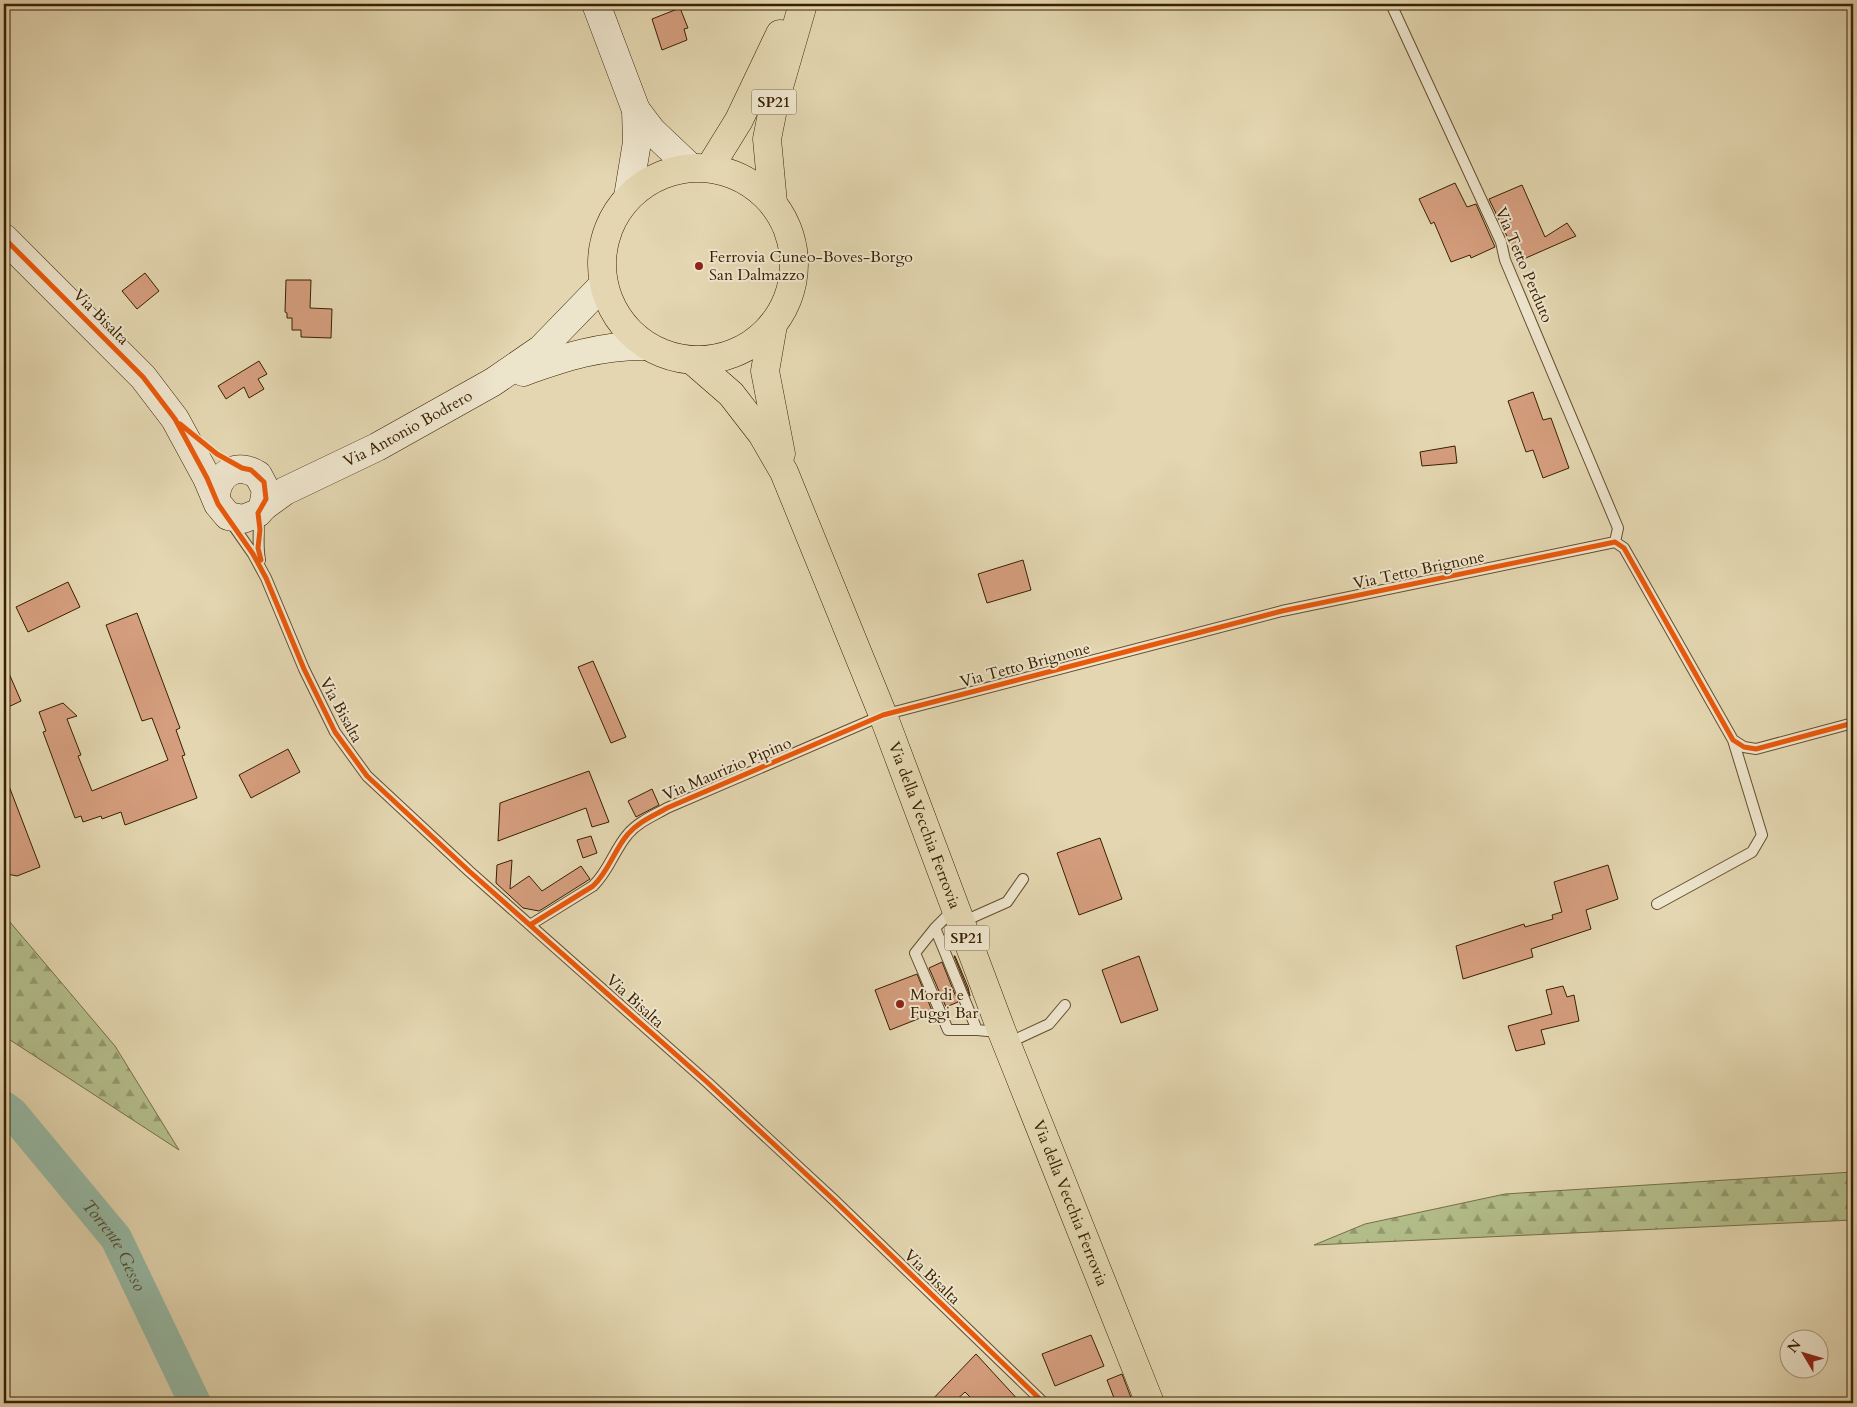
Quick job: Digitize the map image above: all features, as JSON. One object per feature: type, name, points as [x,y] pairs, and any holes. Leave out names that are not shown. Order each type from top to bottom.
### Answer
[{"type":"main road","points":[[596,4],[636,110],[659,138],[700,167]]},
{"type":"main road","name":"SP21","points":[[700,167],[739,120],[795,4]]},
{"type":"main road","name":"SP21","points":[[774,203],[767,139],[774,104],[803,4]]},
{"type":"main road","points":[[628,197],[637,142],[636,110]]},
{"type":"main road","points":[[700,167],[734,174],[756,186],[774,203],[790,231],[795,264],[789,296],[773,325],[750,345],[723,357],[693,361],[669,356],[646,346],[627,330],[617,316],[603,286],[601,262],[604,238],[614,216],[628,197],[646,182],[667,172],[700,167]]},
{"type":"main road","name":"Via Bisalta","points":[[4,238],[143,377],[175,419],[219,503]]},
{"type":"main road","name":"Via Antonio Bodrero","points":[[260,510],[285,491],[377,447],[493,382],[541,349],[603,286]]},
{"type":"main road","name":"Via della Vecchia Ferrovia","points":[[773,325],[765,371],[784,472]]},
{"type":"main road","name":"Via Antonio Bodrero","points":[[493,382],[562,358],[618,345],[646,346]]},
{"type":"main road","name":"Via della Vecchia Ferrovia","points":[[693,361],[731,394],[762,434],[784,472],[883,715],[950,920],[995,1035],[1150,1403]]},
{"type":"main road","name":"Via Bisalta","points":[[175,419],[204,445],[247,469],[264,482],[266,499],[260,510]]},
{"type":"main road","points":[[247,469],[226,474],[220,480],[219,503],[228,516],[243,519],[260,510]]},
{"type":"main road","name":"Via Antonio Bodrero","points":[[247,469],[287,476],[322,472]]},
{"type":"lane","name":"Via Tetto Perduto","points":[[1391,4],[1500,242],[1505,260],[1618,528],[1615,542]]},
{"type":"lane","name":"Via Bisalta","points":[[219,503],[253,554],[266,578],[304,668],[335,732],[368,776],[530,925],[708,1083],[834,1200],[1044,1403]]},
{"type":"lane","name":"Via Bisalta","points":[[260,510],[258,548],[266,578]]},
{"type":"lane","name":"Via Tetto Brignone","points":[[883,715],[1282,611],[1615,542]]},
{"type":"lane","points":[[1615,542],[1624,548],[1734,740],[1762,835],[1752,852],[1657,904]]},
{"type":"lane","name":"Via Maurizio Pipino","points":[[530,925],[593,886],[602,878],[626,835],[636,825],[667,808],[883,715]]},
{"type":"lane","points":[[1734,740],[1744,747],[1756,749],[1853,723]]},
{"type":"lane","points":[[1023,879],[1007,902],[950,920],[915,953],[948,1030],[995,1035],[1049,1024],[1065,1005]]},
{"type":"green space","points":[[4,915],[115,1046],[179,1150],[4,1036]]},
{"type":"green space","points":[[1853,1172],[1853,1220],[1314,1245],[1365,1224],[1505,1194]]},
{"type":"building","points":[[680,8],[688,28],[684,29],[687,40],[662,50],[652,19]]},
{"type":"building","points":[[1455,183],[1467,207],[1476,204],[1495,247],[1471,258],[1470,255],[1451,262],[1434,222],[1431,224],[1419,199]]},
{"type":"building","points":[[1522,185],[1545,237],[1567,223],[1576,236],[1519,261],[1489,199]]},
{"type":"building","points":[[145,273],[159,291],[137,309],[122,291]]},
{"type":"building","points":[[286,280],[311,280],[310,308],[332,309],[331,338],[301,337],[301,330],[292,330],[292,318],[287,318],[287,313],[285,312]]},
{"type":"building","points":[[259,361],[267,374],[258,379],[264,389],[249,398],[244,387],[226,399],[218,386]]},
{"type":"building","points":[[1533,392],[1543,420],[1551,418],[1569,468],[1543,478],[1533,450],[1526,452],[1508,401]]},
{"type":"building","points":[[1455,446],[1457,463],[1422,466],[1420,452]]},
{"type":"building","points":[[1023,560],[1031,590],[987,603],[978,574]]},
{"type":"building","points":[[68,582],[80,607],[28,632],[16,607]]},
{"type":"building","points":[[137,613],[180,728],[176,730],[185,755],[182,756],[197,798],[125,825],[121,812],[102,819],[101,816],[83,822],[81,816],[75,818],[43,732],[46,731],[39,712],[63,703],[77,716],[67,719],[81,755],[78,756],[92,791],[168,760],[152,718],[142,721],[106,625]]},
{"type":"building","points":[[593,661],[626,737],[611,743],[578,667]]},
{"type":"building","points":[[4,662],[21,701],[4,709]]},
{"type":"building","points":[[288,749],[300,772],[251,798],[239,775]]},
{"type":"building","points":[[589,771],[609,822],[592,827],[586,808],[498,841],[500,803]]},
{"type":"building","points":[[4,773],[40,867],[17,876],[7,874],[4,866]]},
{"type":"building","points":[[652,789],[659,805],[636,817],[628,801]]},
{"type":"building","points":[[591,836],[597,853],[583,858],[577,840]]},
{"type":"building","points":[[1100,838],[1122,899],[1079,915],[1057,853]]},
{"type":"building","points":[[512,860],[510,889],[529,876],[542,891],[581,866],[590,879],[539,911],[523,908],[496,883],[497,865]]},
{"type":"building","points":[[1608,865],[1618,899],[1586,910],[1591,929],[1531,949],[1533,957],[1463,979],[1456,946],[1524,924],[1525,927],[1553,919],[1552,915],[1562,912],[1554,882]]},
{"type":"building","points":[[954,956],[968,987],[970,996]]},
{"type":"building","points":[[1139,956],[1158,1010],[1121,1023],[1102,970]]},
{"type":"building","points":[[942,962],[958,1002],[946,1007],[929,968]]},
{"type":"building","points":[[917,974],[933,1013],[890,1030],[875,990]]},
{"type":"building","points":[[1563,986],[1567,997],[1574,995],[1579,1021],[1541,1030],[1545,1044],[1516,1051],[1508,1026],[1552,1014],[1546,990]]},
{"type":"building","points":[[1091,1335],[1104,1366],[1055,1386],[1042,1354]]},
{"type":"building","points":[[976,1354],[1021,1403],[976,1403],[965,1392],[953,1403],[929,1403]]},
{"type":"building","points":[[1122,1374],[1133,1403],[1116,1403],[1107,1380]]},
{"type":"waterway","name":"Torrente Gesso","points":[[4,1107],[12,1113],[116,1238],[195,1403]]},
{"type":"cycle path","points":[[4,238],[143,377],[175,419],[207,478],[218,504],[253,554],[266,578],[304,669],[335,732],[367,776],[469,871],[708,1083],[834,1200],[1044,1403]]},
{"type":"cycle path","points":[[180,424],[217,454],[242,468],[251,470],[264,482],[266,499],[258,513],[260,530],[258,548],[261,560]]},
{"type":"cycle path","points":[[530,925],[593,886],[599,880],[628,834],[646,819],[667,808],[883,715],[1282,611],[1615,542],[1624,548],[1733,740],[1744,747],[1756,749],[1853,723]]},
{"type":"place","name":"Ferrovia Cuneo-Boves-Borgo San Dalmazzo","points":[[699,266]]},
{"type":"place","name":"Mordi e Fuggi Bar","points":[[900,1004]]}]
